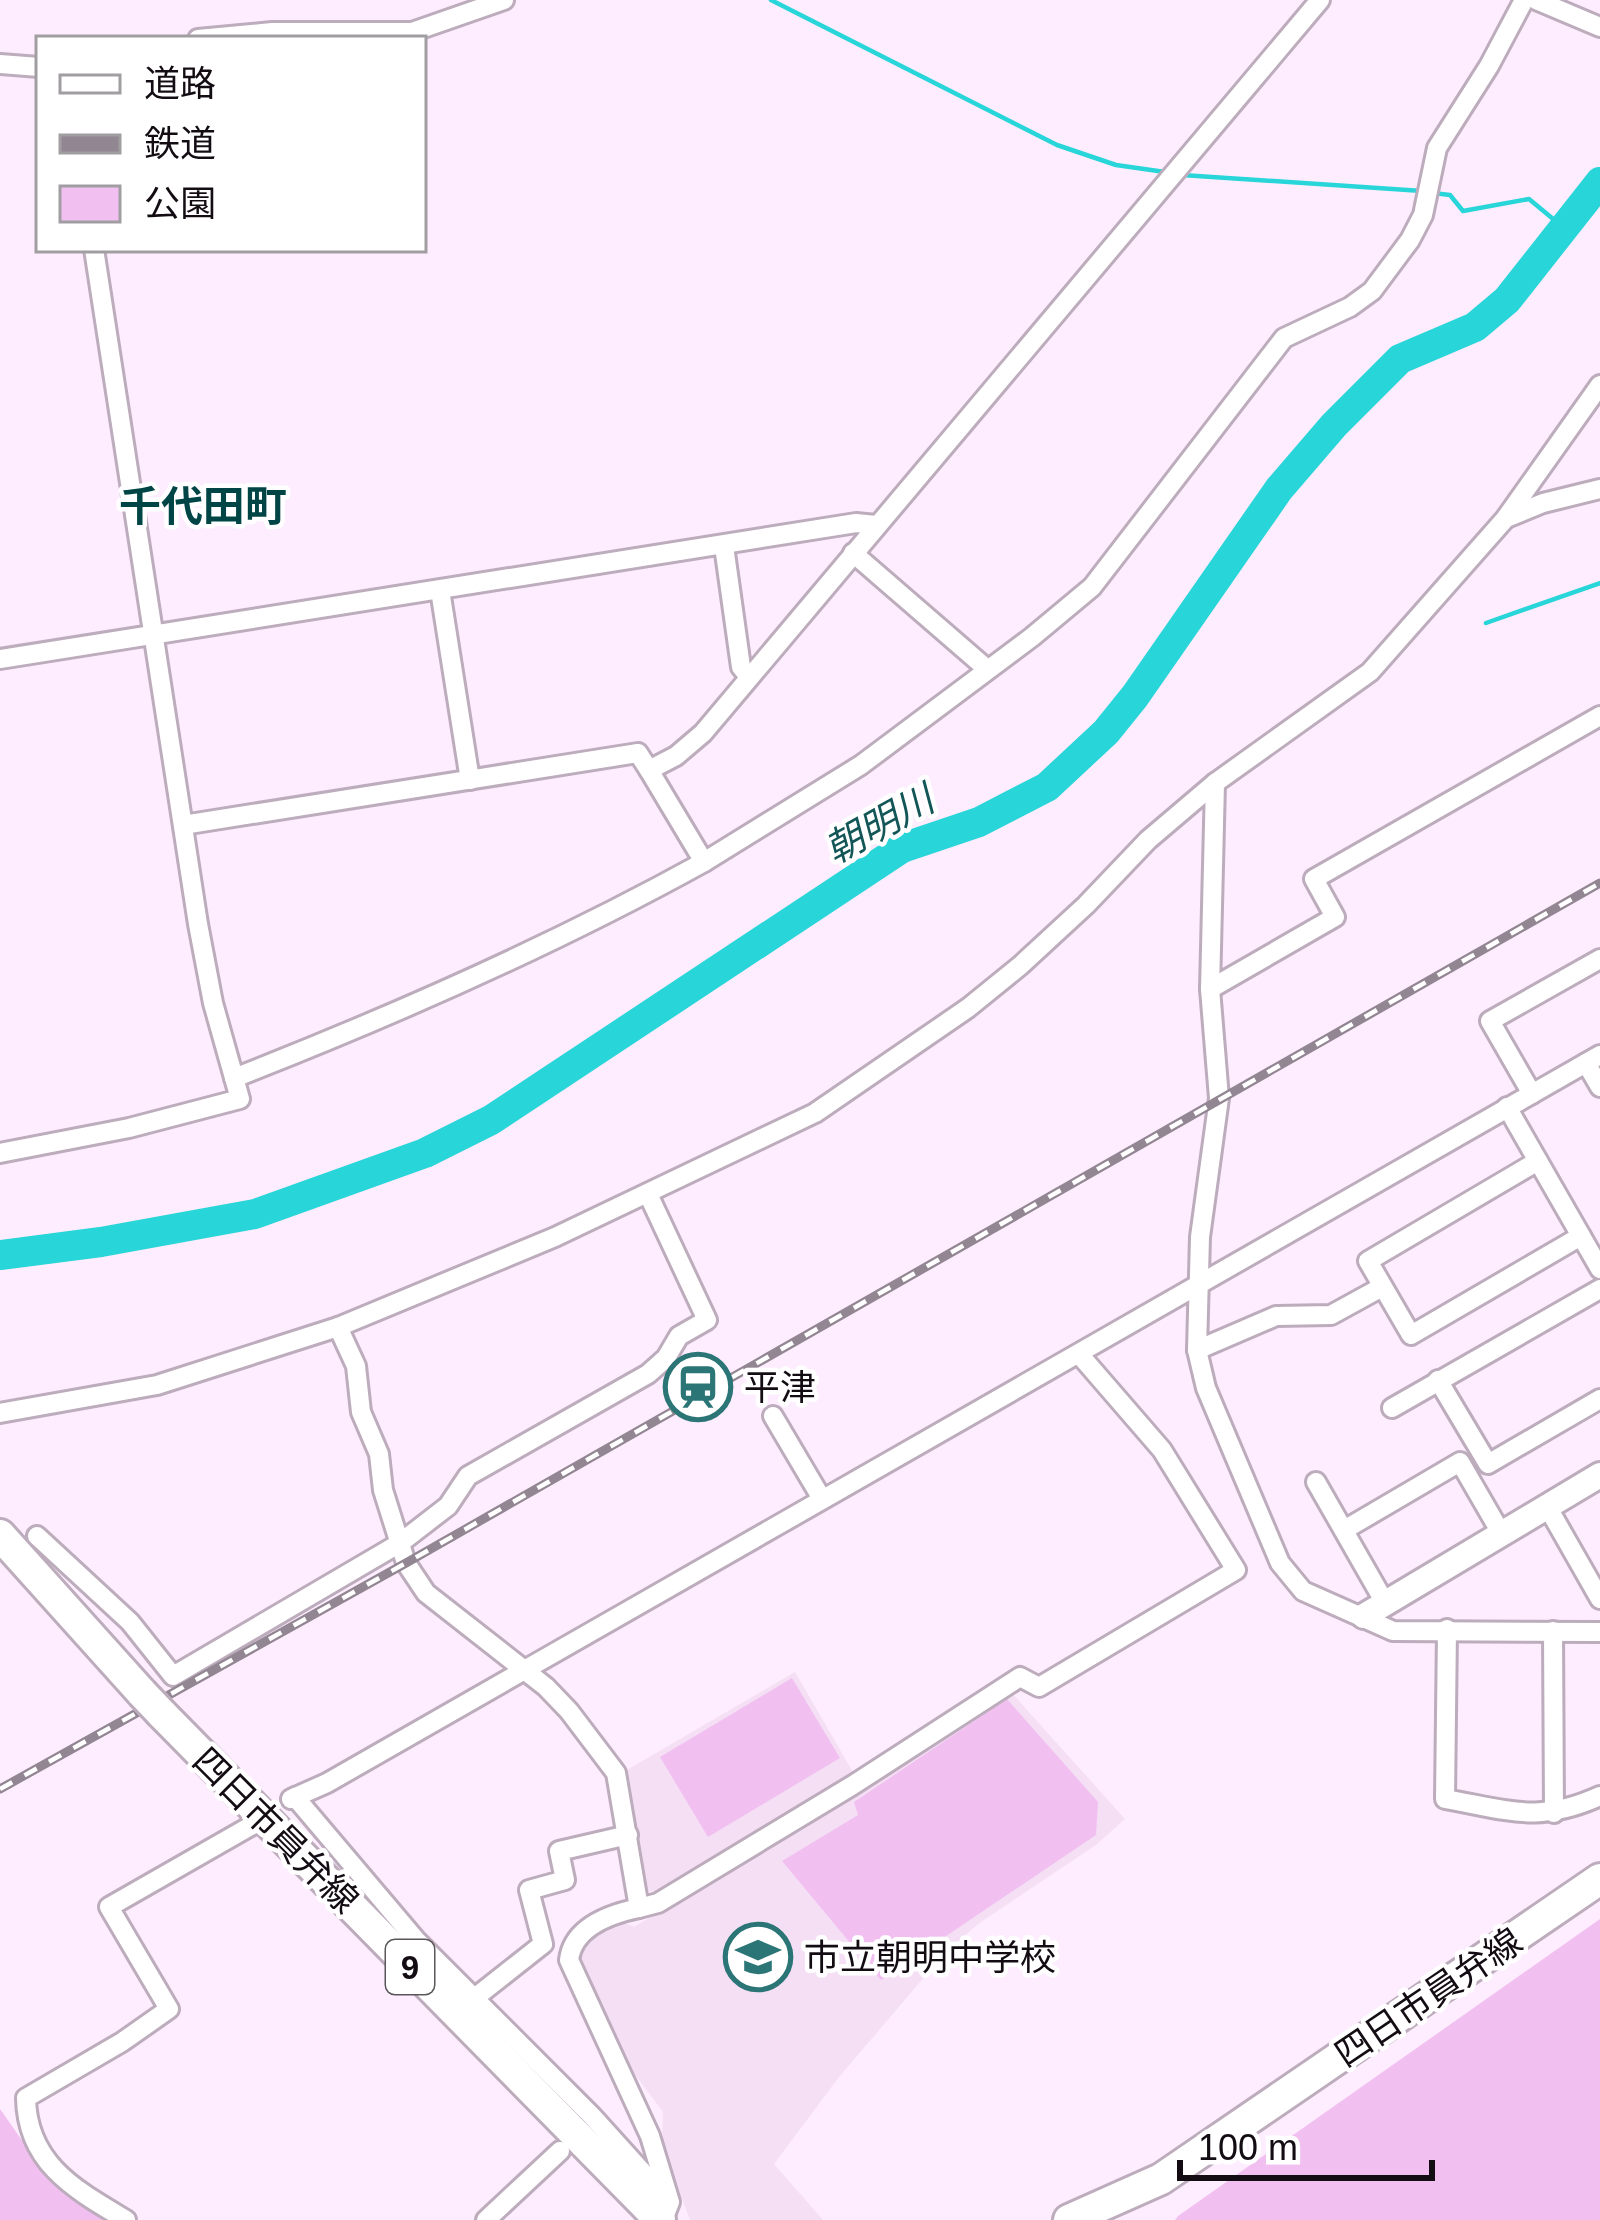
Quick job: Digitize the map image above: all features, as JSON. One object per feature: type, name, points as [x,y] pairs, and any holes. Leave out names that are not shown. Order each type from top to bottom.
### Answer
[{"type":"main road","name":"四日市員弁線","points":[[0,1535],[151,1703],[664,2214]]},
{"type":"main road","name":"四日市員弁線","points":[[1069,2220],[1161,2179],[1600,1879]]},
{"type":"street","points":[[230,36],[412,32],[505,0]]},
{"type":"street","points":[[649,770],[676,756],[703,733],[1320,0]]},
{"type":"street","points":[[234,1078],[377,1022],[599,920],[861,765],[1031,638],[1092,586],[1284,338],[1372,291],[1423,215],[1437,148],[1490,67],[1524,0]]},
{"type":"street","points":[[1536,0],[1600,27]]},
{"type":"street","points":[[0,64],[36,67]]},
{"type":"street","points":[[0,1153],[129,1128],[240,1099],[213,1003],[94,252]]},
{"type":"street","points":[[0,1413],[157,1385],[338,1327],[555,1238],[814,1113],[968,1008],[1054,935],[1148,840],[1214,783],[1370,672],[1505,520],[1600,386]]},
{"type":"street","points":[[1505,520],[1543,502],[1600,489]]},
{"type":"street","points":[[0,659],[856,523],[876,525]]},
{"type":"street","points":[[724,546],[741,667],[749,677]]},
{"type":"street","points":[[853,553],[986,669]]},
{"type":"street","points":[[440,590],[470,780]]},
{"type":"street","points":[[1210,989],[1335,916],[1314,879],[1600,716]]},
{"type":"street","points":[[183,825],[638,753],[704,862]]},
{"type":"street","points":[[1214,783],[1210,989],[1219,1098],[1200,1237],[1197,1350],[1206,1388],[1287,1574],[1314,1597],[1374,1608],[1600,1475]]},
{"type":"street","points":[[1532,1094],[1490,1021],[1600,959]]},
{"type":"street","points":[[664,2214],[592,2116],[472,2000],[293,1797],[327,1783],[1593,1059],[1600,1087]]},
{"type":"street","points":[[1507,1107],[1600,1269]]},
{"type":"street","points":[[1538,1161],[1368,1261],[1382,1287],[1411,1335],[1581,1236]]},
{"type":"street","points":[[37,1536],[130,1622],[173,1676],[400,1543],[448,1506],[468,1476],[648,1374],[666,1358],[679,1336],[707,1320],[648,1194]]},
{"type":"street","points":[[1197,1350],[1276,1316],[1331,1315],[1382,1287]]},
{"type":"street","points":[[1392,1408],[1600,1288]]},
{"type":"street","points":[[338,1327],[356,1366],[361,1412],[379,1454],[383,1490],[406,1563],[426,1593],[569,1711],[616,1773],[639,1908]]},
{"type":"street","points":[[664,2214],[650,2136],[569,1960],[571,1946],[586,1929],[613,1913],[658,1903],[1019,1678],[1039,1687],[1236,1570],[1162,1450],[1078,1354]]},
{"type":"street","points":[[1438,1380],[1488,1464],[1600,1399]]},
{"type":"street","points":[[773,1416],[822,1499]]},
{"type":"street","points":[[1344,1530],[1460,1462],[1501,1533]]},
{"type":"street","points":[[1316,1482],[1344,1530],[1374,1608],[1393,1631],[1600,1631]]},
{"type":"street","points":[[1547,1506],[1600,1599]]},
{"type":"street","points":[[1447,1629],[1445,1798],[1534,1815],[1600,1796]]},
{"type":"street","points":[[1553,1631],[1553,1813]]},
{"type":"street","points":[[126,2220],[62,2181],[49,2165],[26,2114],[26,2098],[169,2009],[109,1906],[256,1823]]},
{"type":"street","points":[[472,2000],[543,1944],[529,1890],[566,1880],[559,1851],[628,1835]]},
{"type":"street","points":[[486,2220],[560,2151]]},
{"type":"shaded area","points":[[795,1672],[854,1774],[657,1892],[645,1891],[620,1774]]},
{"type":"shaded area","name":"市立朝明中学校","points":[[1010,1691],[1125,1819],[1096,1845],[978,1924],[944,1954],[839,2077],[774,2164],[823,2220],[690,2220],[662,2146],[663,2112],[621,2056],[573,1960],[579,1945],[614,1918],[634,1927],[895,1769]]},
{"type":"green space","points":[[792,1678],[840,1758],[708,1837],[660,1757]]},
{"type":"green space","points":[[1007,1699],[1098,1802],[1096,1835],[881,1980],[782,1861],[858,1815],[854,1802]]},
{"type":"green space","points":[[1600,1919],[1600,2220],[1175,2220],[1178,2216]]},
{"type":"green space","points":[[0,2109],[45,2173],[122,2220],[0,2220]]},
{"type":"waterway","points":[[771,0],[1057,145],[1116,165],[1165,172]]},
{"type":"waterway","points":[[1182,175],[1422,191]]},
{"type":"waterway","name":"朝明川","points":[[0,1255],[255,1214],[425,1153],[491,1120],[902,848],[979,822],[1047,787],[1106,732],[1135,696],[1279,489],[1334,425],[1400,359],[1475,327],[1507,300],[1600,182]]},
{"type":"waterway","points":[[1433,193],[1450,195],[1463,211],[1529,199],[1564,228]]},
{"type":"waterway","points":[[1486,623],[1600,583]]},
{"type":"railway","points":[[0,1789],[1600,883]]},
{"type":"place","name":"平津","points":[[698,1387]]},
{"type":"place","name":"市立朝明中学校","points":[[758,1957]]},
{"type":"district","name":"千代田町","points":[[203,506]]}]
